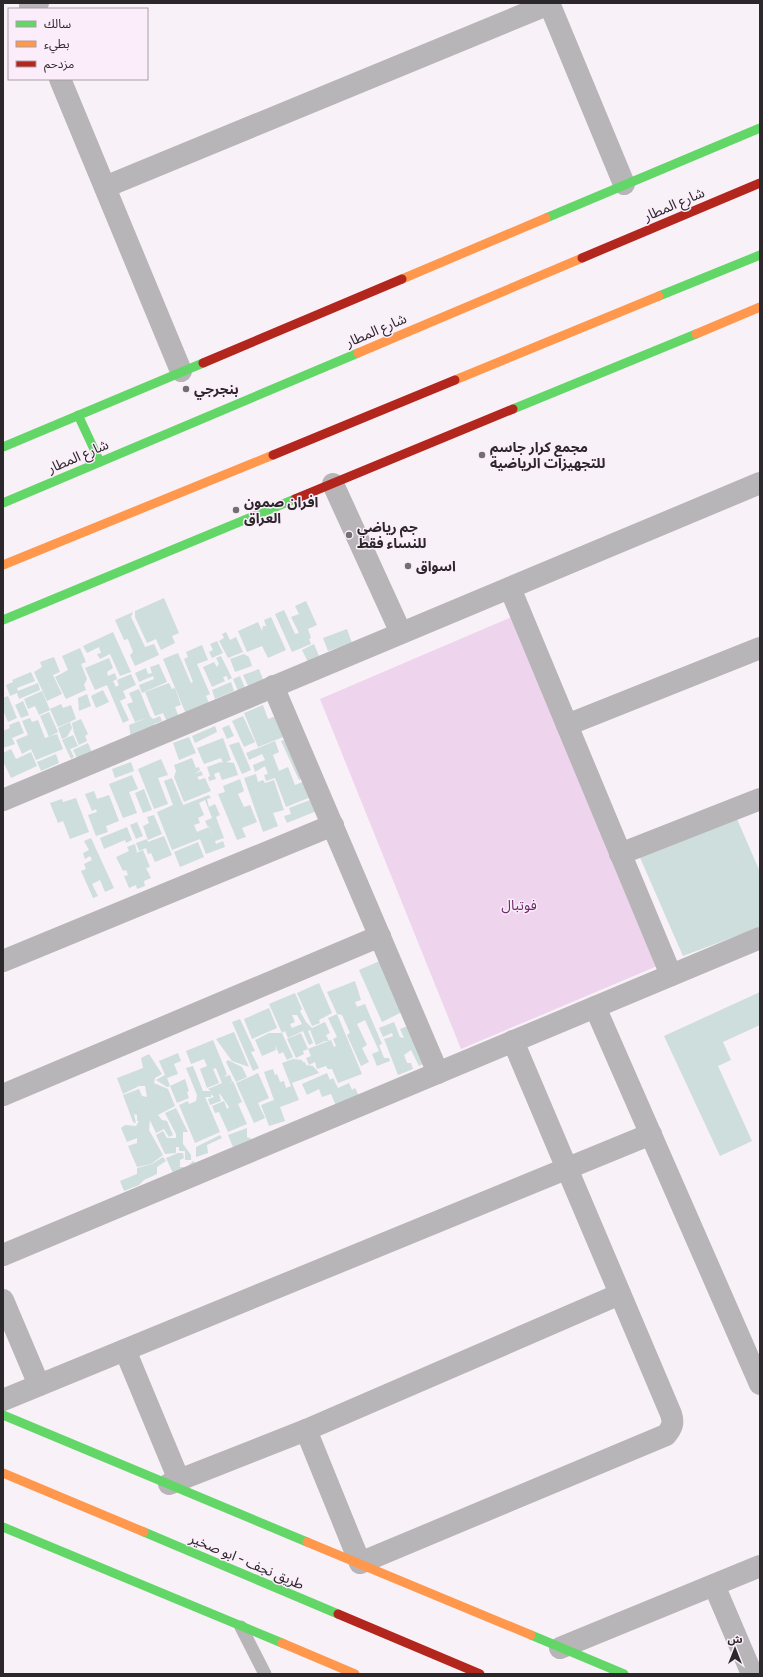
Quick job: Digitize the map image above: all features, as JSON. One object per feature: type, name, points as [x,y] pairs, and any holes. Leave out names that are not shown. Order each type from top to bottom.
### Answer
[{"type":"main road","points":[[3,445],[78,415],[760,128]]},
{"type":"main road","name":"شارع المطار","points":[[3,503],[760,183]]},
{"type":"main road","points":[[3,565],[760,255]]},
{"type":"main road","points":[[3,620],[760,307]]},
{"type":"main road","points":[[78,415],[100,462]]},
{"type":"main road","points":[[3,1416],[174,1482],[360,1563],[624,1674]]},
{"type":"main road","name":"طريق نجف - ابو صخير","points":[[3,1473],[480,1674]]},
{"type":"main road","points":[[3,1527],[356,1674]]},
{"type":"street","points":[[105,187],[549,4],[624,184]]},
{"type":"street","points":[[60,80],[182,371]]},
{"type":"street","points":[[3,800],[760,483]]},
{"type":"street","points":[[334,484],[402,633]]},
{"type":"street","points":[[510,588],[670,975]]},
{"type":"street","points":[[567,726],[760,648]]},
{"type":"street","points":[[274,686],[438,1073]]},
{"type":"street","points":[[620,854],[760,798]]},
{"type":"street","points":[[3,961],[333,825]]},
{"type":"street","points":[[3,1095],[380,936]]},
{"type":"street","points":[[3,1255],[760,938]]},
{"type":"street","points":[[595,1007],[760,1384]]},
{"type":"street","points":[[306,1430],[360,1563],[666,1435],[670,1431],[673,1420],[671,1414],[513,1041]]},
{"type":"street","points":[[3,1400],[651,1134]]},
{"type":"street","points":[[125,1350],[174,1482],[306,1430],[620,1294]]},
{"type":"street","points":[[3,1300],[39,1385]]},
{"type":"street","points":[[560,1648],[760,1566]]},
{"type":"street","points":[[714,1585],[752,1674]]},
{"type":"lane","points":[[242,1626],[263,1667],[265,1674]]},
{"type":"green space","name":"فوتبال","points":[[512,617],[662,964],[461,1049],[320,699]]},
{"type":"building","points":[[164,598],[179,633],[172,636],[175,643],[161,650],[156,639],[147,643],[135,617],[135,611]]},
{"type":"building","points":[[306,601],[317,625],[308,629],[311,644],[292,652],[275,614],[284,610],[295,634],[299,633],[291,617],[299,614],[295,606]]},
{"type":"building","points":[[133,612],[131,617],[145,647],[154,644],[159,655],[135,666],[130,655],[133,652],[128,639],[124,640],[115,620]]},
{"type":"building","points":[[271,617],[286,650],[268,658],[262,646],[247,652],[238,631],[258,622],[262,631],[263,626],[266,626],[264,620]]},
{"type":"building","points":[[347,629],[352,643],[328,651],[323,638]]},
{"type":"building","points":[[113,632],[131,672],[120,676],[110,654],[100,659],[97,654],[101,653],[99,647],[87,653],[83,646]]},
{"type":"building","points":[[226,632],[230,640],[236,637],[243,652],[228,658],[219,641],[224,638],[222,634]]},
{"type":"building","points":[[217,641],[223,653],[212,658],[209,652],[213,650],[210,644]]},
{"type":"building","points":[[314,644],[321,661],[310,666],[302,650]]},
{"type":"building","points":[[202,645],[208,660],[197,664],[210,694],[206,696],[209,703],[186,714],[163,659],[178,653],[191,683],[193,682],[184,659],[188,657],[186,652]]},
{"type":"building","points":[[80,648],[86,662],[81,664],[87,679],[84,685],[86,690],[66,699],[55,677],[68,670],[62,656]]},
{"type":"building","points":[[244,654],[249,657],[252,666],[235,672],[230,659]]},
{"type":"building","points":[[221,656],[232,678],[228,680],[227,676],[223,677],[225,681],[212,687],[203,667],[214,662],[217,667],[219,664],[216,658]]},
{"type":"building","points":[[54,657],[60,672],[53,675],[62,694],[47,701],[34,672],[42,667],[40,662]]},
{"type":"building","points":[[109,658],[113,668],[107,672],[108,676],[115,673],[117,679],[113,681],[116,687],[119,685],[117,680],[131,674],[136,685],[123,691],[126,698],[120,701],[129,720],[123,723],[107,685],[95,690],[85,668]]},
{"type":"building","points":[[159,664],[167,682],[142,693],[139,685],[154,679],[153,676],[139,682],[135,673],[146,668],[148,674],[152,673],[150,667]]},
{"type":"building","points":[[259,669],[264,682],[249,688],[243,675]]},
{"type":"building","points":[[31,672],[35,681],[17,688],[18,691],[38,683],[40,690],[19,699],[17,693],[10,696],[6,685],[13,682],[12,680]]},
{"type":"building","points":[[240,676],[245,688],[238,691],[233,679]]},
{"type":"building","points":[[231,682],[234,691],[215,699],[212,690]]},
{"type":"building","points":[[169,683],[172,689],[175,688],[181,705],[175,707],[179,717],[167,722],[163,713],[155,716],[145,692]]},
{"type":"building","points":[[139,689],[150,716],[153,719],[160,716],[162,721],[154,724],[156,728],[131,739],[129,725],[147,718],[135,722],[127,704],[133,702],[129,693]]},
{"type":"building","points":[[103,690],[109,702],[96,708],[91,696]]},
{"type":"building","points":[[42,691],[50,710],[39,715],[35,706],[28,709],[24,699]]},
{"type":"building","points":[[87,694],[91,706],[79,711],[78,698]]},
{"type":"building","points":[[8,696],[17,718],[8,722],[3,710],[3,698]]},
{"type":"building","points":[[23,701],[29,715],[21,718],[15,705]]},
{"type":"building","points":[[61,704],[63,708],[71,705],[76,719],[58,727],[50,709]]},
{"type":"building","points":[[263,705],[268,719],[281,714],[291,734],[258,747],[244,713]]},
{"type":"building","points":[[49,712],[58,732],[49,737],[40,716]]},
{"type":"building","points":[[243,716],[255,742],[244,747],[232,721]]},
{"type":"building","points":[[30,718],[32,722],[38,720],[45,738],[57,734],[63,749],[36,760],[31,749],[22,754],[16,740],[28,735],[22,721]]},
{"type":"building","points":[[81,719],[88,734],[85,736],[87,741],[79,745],[72,723]]},
{"type":"building","points":[[19,721],[24,733],[12,738],[15,744],[3,748],[3,731],[10,728],[9,725]]},
{"type":"building","points":[[70,722],[72,728],[67,737],[62,739],[58,728]]},
{"type":"building","points":[[229,725],[234,736],[227,739],[222,728]]},
{"type":"building","points":[[215,726],[217,732],[195,743],[192,736]]},
{"type":"building","points":[[73,735],[78,746],[70,749],[74,757],[71,759],[62,740]]},
{"type":"building","points":[[292,736],[310,776],[299,780],[281,741]]},
{"type":"building","points":[[189,737],[196,753],[179,760],[173,743]]},
{"type":"building","points":[[223,738],[231,760],[226,762],[234,763],[238,775],[222,780],[219,772],[214,774],[216,779],[209,781],[208,777],[210,776],[207,767],[221,762],[223,763],[221,758],[204,764],[197,748]]},
{"type":"building","points":[[275,741],[279,752],[273,755],[279,771],[288,767],[295,785],[310,779],[316,795],[286,807],[275,778],[266,781],[264,775],[268,774],[265,766],[255,772],[253,765],[265,760],[262,754],[249,760],[246,753]]},
{"type":"building","points":[[239,742],[251,770],[242,774],[229,745]]},
{"type":"building","points":[[88,743],[92,753],[78,760],[73,750]]},
{"type":"building","points":[[11,749],[16,759],[31,752],[37,766],[11,778],[3,761],[3,753]]},
{"type":"building","points":[[56,754],[59,763],[41,771],[37,762]]},
{"type":"building","points":[[192,758],[196,768],[199,767],[200,770],[194,774],[201,771],[203,775],[197,777],[199,780],[205,778],[211,791],[184,802],[174,777],[176,771],[174,765]]},
{"type":"building","points":[[161,759],[168,775],[158,778],[168,804],[154,809],[138,769]]},
{"type":"building","points":[[131,762],[134,771],[115,778],[112,769]]},
{"type":"building","points":[[256,774],[258,782],[263,780],[265,783],[274,780],[284,810],[273,813],[278,826],[263,832],[244,778]]},
{"type":"building","points":[[132,775],[138,789],[129,792],[137,813],[123,818],[109,784]]},
{"type":"building","points":[[172,778],[183,805],[209,795],[211,798],[207,799],[209,807],[215,804],[220,815],[216,817],[224,838],[215,841],[216,844],[223,841],[225,847],[206,854],[200,839],[172,850],[157,812],[173,805],[164,781]],"holes":[[[205,800],[212,818],[205,821],[208,827],[209,826],[214,839],[209,827],[197,832],[194,825],[200,823],[198,818],[204,815],[199,803]]]},
{"type":"building","points":[[240,779],[244,791],[238,794],[244,807],[250,805],[257,822],[242,828],[246,837],[237,840],[218,794],[225,792],[223,786]]},
{"type":"building","points":[[144,789],[152,810],[143,813],[135,793]]},
{"type":"building","points":[[94,791],[97,799],[109,795],[119,821],[106,826],[108,832],[96,836],[88,815],[97,812],[96,809],[92,811],[85,794]]},
{"type":"building","points":[[76,798],[89,832],[70,839],[63,821],[58,823],[50,803],[62,799],[63,802]]},
{"type":"building","points":[[315,798],[319,810],[287,823],[284,816],[291,814],[289,808]]},
{"type":"building","points":[[734,812],[760,872],[760,927],[683,956],[638,853]]},
{"type":"building","points":[[154,815],[162,834],[148,840],[143,826],[149,823],[147,817]]},
{"type":"building","points":[[137,822],[143,836],[136,839],[130,825]]},
{"type":"building","points":[[127,827],[132,840],[126,843],[125,840],[104,849],[100,838]]},
{"type":"building","points":[[164,836],[172,855],[155,862],[151,853],[148,854],[146,848],[139,851],[136,843],[147,839],[148,842]]},
{"type":"building","points":[[91,838],[114,888],[105,892],[100,880],[92,884],[98,896],[93,898],[81,871],[86,869],[84,864],[92,860],[90,856],[85,859],[83,853],[89,850],[84,841]]},
{"type":"building","points":[[198,842],[204,857],[180,867],[174,852]]},
{"type":"building","points":[[135,844],[136,853],[143,850],[150,867],[146,868],[151,878],[144,881],[145,886],[137,889],[136,885],[129,888],[124,876],[128,875],[126,870],[123,871],[116,857],[129,851],[127,847]]},
{"type":"building","points":[[382,960],[406,1010],[382,1022],[359,970]]},
{"type":"building","points":[[355,981],[361,1000],[355,1002],[357,1007],[365,1004],[382,1044],[379,1045],[384,1058],[389,1058],[390,1061],[377,1066],[372,1054],[379,1051],[365,1020],[357,1024],[367,1045],[362,1048],[369,1062],[361,1066],[347,1035],[350,1033],[342,1015],[337,1014],[327,992]]},
{"type":"building","points":[[319,983],[332,1013],[319,1020],[320,1023],[312,1026],[297,993]]},
{"type":"building","points":[[760,992],[760,1025],[723,1042],[731,1060],[718,1066],[752,1141],[720,1156],[664,1036]]},
{"type":"building","points":[[295,993],[302,1009],[300,1011],[306,1022],[312,1028],[325,1022],[330,1033],[326,1035],[329,1041],[316,1045],[310,1030],[308,1031],[313,1043],[309,1045],[303,1031],[288,1038],[285,1031],[282,1033],[269,1004]],"holes":[[[292,1015],[297,1015],[302,1024],[292,1028],[290,1024],[295,1022]]]},
{"type":"building","points":[[269,1008],[277,1028],[252,1039],[244,1019]]},
{"type":"building","points":[[337,1014],[362,1074],[338,1083],[332,1069],[328,1069],[326,1066],[317,1069],[315,1062],[309,1065],[306,1058],[311,1056],[308,1049],[331,1040],[334,1047],[336,1046],[333,1039],[337,1037],[328,1018]]},
{"type":"building","points":[[240,1019],[255,1051],[251,1052],[259,1068],[253,1071],[232,1022]]},
{"type":"building","points":[[394,1022],[400,1037],[404,1038],[400,1029],[410,1025],[427,1062],[419,1066],[411,1050],[404,1055],[407,1063],[411,1063],[413,1069],[398,1075],[384,1039],[393,1036],[392,1033],[383,1037],[379,1028]]},
{"type":"building","points":[[234,1032],[249,1067],[232,1061],[216,1039]]},
{"type":"building","points":[[269,1033],[282,1033],[293,1057],[287,1060],[283,1052],[279,1054],[275,1045],[276,1050],[262,1056],[255,1040]]},
{"type":"building","points":[[301,1033],[308,1049],[303,1051],[304,1054],[296,1058],[287,1039]]},
{"type":"building","points":[[213,1040],[227,1074],[224,1077],[230,1075],[232,1081],[228,1084],[233,1081],[242,1102],[238,1104],[247,1124],[228,1132],[219,1112],[215,1113],[212,1106],[224,1101],[227,1109],[229,1107],[220,1094],[221,1101],[210,1105],[208,1099],[214,1097],[211,1094],[211,1097],[205,1097],[220,1132],[195,1143],[179,1105],[188,1101],[189,1104],[196,1101],[197,1095],[186,1068],[193,1066],[203,1091],[211,1091],[208,1089],[222,1083],[216,1068],[213,1069],[219,1083],[207,1088],[200,1069],[207,1066],[204,1059],[191,1064],[186,1051]]},
{"type":"building","points":[[178,1053],[181,1061],[174,1064],[178,1074],[167,1078],[170,1086],[167,1087],[156,1080],[165,1075],[159,1061]]},
{"type":"building","points":[[149,1054],[162,1074],[155,1078],[154,1083],[168,1089],[175,1106],[158,1115],[162,1120],[167,1121],[173,1135],[169,1137],[164,1129],[156,1133],[150,1120],[149,1130],[163,1155],[151,1164],[137,1167],[128,1146],[137,1143],[137,1138],[127,1142],[121,1128],[125,1125],[136,1126],[139,1121],[137,1121],[137,1115],[134,1114],[136,1123],[133,1122],[123,1095],[139,1089],[142,1096],[147,1097],[145,1086],[139,1086],[123,1094],[117,1078],[143,1068],[141,1058]]},
{"type":"building","points":[[293,1059],[302,1060],[306,1065],[313,1066],[319,1073],[292,1083],[299,1100],[280,1107],[285,1121],[269,1126],[261,1105],[274,1100],[264,1072],[273,1069],[280,1082],[284,1081],[286,1088],[291,1086],[282,1063]]},
{"type":"building","points":[[228,1060],[242,1067],[247,1077],[236,1082],[226,1062]]},
{"type":"building","points":[[258,1073],[269,1098],[258,1103],[265,1118],[254,1123],[236,1083]]},
{"type":"building","points":[[327,1073],[330,1080],[333,1078],[338,1088],[349,1083],[352,1090],[355,1088],[360,1098],[337,1108],[331,1094],[322,1097],[319,1089],[307,1095],[302,1084]]},
{"type":"building","points":[[185,1079],[189,1091],[187,1092],[189,1098],[177,1103],[170,1086]]},
{"type":"building","points":[[176,1108],[188,1132],[183,1132],[183,1144],[191,1155],[191,1160],[185,1160],[185,1151],[179,1151],[179,1147],[176,1147],[176,1153],[165,1154],[156,1135],[163,1131],[167,1138],[176,1138],[176,1134],[165,1113]]},
{"type":"building","points":[[247,1128],[247,1137],[252,1139],[233,1147],[228,1135]]},
{"type":"building","points":[[220,1135],[222,1138],[207,1145],[208,1153],[196,1157],[196,1147]]},
{"type":"building","points":[[178,1153],[183,1153],[184,1158],[180,1160],[180,1167],[184,1167],[187,1172],[188,1166],[193,1161],[197,1164],[198,1169],[173,1181],[173,1173],[166,1158]]},
{"type":"building","points":[[163,1157],[166,1161],[157,1167],[157,1174],[144,1180],[139,1185],[124,1191],[120,1181],[137,1174],[137,1168],[152,1164]]},
{"type":"traffic: fast","points":[[546,218],[760,128]]},
{"type":"traffic: fast","points":[[659,296],[760,255]]},
{"type":"traffic: fast","points":[[513,409],[696,334]]},
{"type":"traffic: fast","points":[[3,503],[358,353]]},
{"type":"traffic: fast","points":[[3,447],[203,363]]},
{"type":"traffic: fast","points":[[78,415],[100,462]]},
{"type":"traffic: fast","points":[[3,620],[295,499]]},
{"type":"traffic: fast","points":[[3,1415],[307,1542]]},
{"type":"traffic: fast","points":[[3,1527],[282,1643]]},
{"type":"traffic: fast","points":[[144,1532],[338,1614]]},
{"type":"traffic: fast","points":[[531,1635],[624,1674]]},
{"type":"traffic: slow","points":[[402,279],[546,218]]},
{"type":"traffic: slow","points":[[358,353],[582,258]]},
{"type":"traffic: slow","points":[[455,380],[659,296]]},
{"type":"traffic: slow","points":[[696,334],[760,307]]},
{"type":"traffic: slow","points":[[3,565],[273,455]]},
{"type":"traffic: slow","points":[[3,1473],[144,1532]]},
{"type":"traffic: slow","points":[[307,1542],[531,1635]]},
{"type":"traffic: slow","points":[[282,1643],[355,1674]]},
{"type":"traffic: jam","points":[[582,258],[760,183]]},
{"type":"traffic: jam","points":[[203,363],[402,279]]},
{"type":"traffic: jam","points":[[273,455],[455,380]]},
{"type":"traffic: jam","points":[[295,499],[513,409]]},
{"type":"traffic: jam","points":[[338,1614],[480,1674]]},
{"type":"place","name":"بنجرجي","points":[[186,389]]},
{"type":"place","name":"مجمع كرار جاسم للتجهيزات الرياضية","points":[[482,455]]},
{"type":"place","name":"افران صمون العراق","points":[[236,510]]},
{"type":"place","name":"جم رياضي للنساء فقط","points":[[349,535]]},
{"type":"place","name":"اسواق","points":[[408,566]]}]
